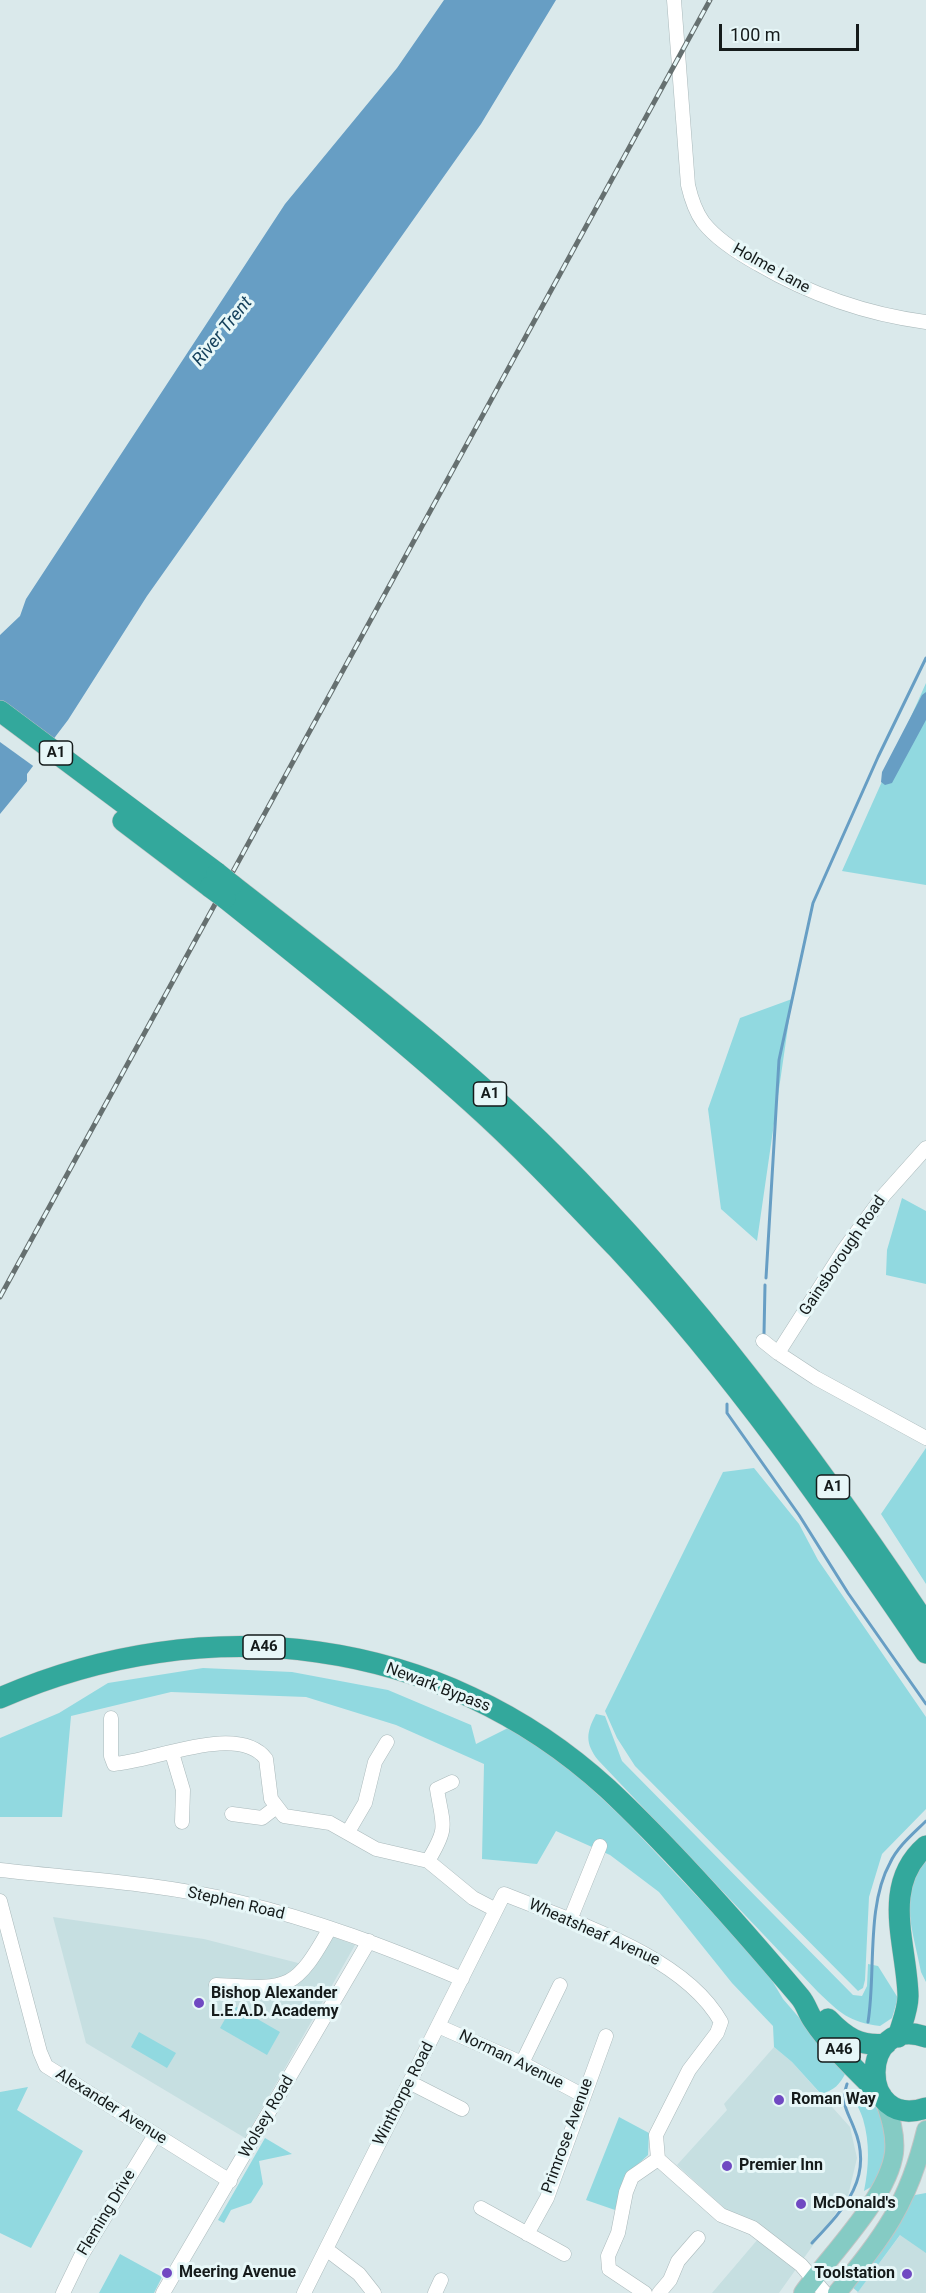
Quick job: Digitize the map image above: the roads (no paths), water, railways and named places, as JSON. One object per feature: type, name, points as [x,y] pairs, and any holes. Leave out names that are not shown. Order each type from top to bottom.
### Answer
[{"type":"highway","name":"A1","points":[[0,711],[108,801],[221,886],[475,1106],[709,1342],[842,1499],[926,1624]]},
{"type":"highway","name":"A1","points":[[0,729],[108,801]]},
{"type":"highway","name":"A1","points":[[725,1362],[926,1653]]},
{"type":"highway","name":"Newark Bypass","points":[[0,1698],[65,1672],[136,1654],[184,1647],[232,1645],[281,1647],[329,1653],[407,1673],[465,1695],[543,1738],[570,1757],[616,1798],[735,1922],[803,2001],[813,2021],[883,2097]]},
{"type":"highway","points":[[926,1846],[910,1865],[900,1893],[898,1921],[908,1996],[926,2029]]},
{"type":"highway","points":[[908,1996],[892,2040],[874,2066],[874,2081],[883,2097],[900,2109],[926,2108]]},
{"type":"highway","name":"Newark Bypass","points":[[803,2001],[822,2013],[847,2037],[864,2044],[912,2034],[926,2037]]},
{"type":"main road","points":[[808,2286],[872,2202],[889,2174],[894,2140],[883,2097]]},
{"type":"main road","points":[[837,2293],[888,2229],[897,2213],[916,2169],[926,2130]]},
{"type":"street","name":"Holme Lane","points":[[674,0],[688,185],[693,205],[703,222],[740,254],[830,301],[893,318],[926,322]]},
{"type":"street","name":"Gainsborough Road","points":[[778,1353],[843,1251],[884,1195],[926,1148]]},
{"type":"street","points":[[763,1341],[816,1378],[926,1438]]},
{"type":"street","points":[[111,1718],[110,1747],[114,1764],[136,1762],[207,1745],[245,1744],[257,1750],[267,1763],[270,1799],[275,1808],[284,1816],[321,1820],[348,1832],[376,1849],[428,1861],[473,1898],[496,1910]]},
{"type":"street","points":[[348,1832],[365,1803],[375,1762],[387,1742]]},
{"type":"street","points":[[172,1753],[183,1790],[182,1822]]},
{"type":"street","points":[[428,1861],[440,1840],[444,1816],[437,1789],[452,1782]]},
{"type":"street","points":[[232,1814],[262,1818],[275,1808]]},
{"type":"street","points":[[570,1920],[582,1871],[600,1846]]},
{"type":"street","name":"Stephen Road","points":[[0,1870],[206,1895],[238,1901],[369,1941],[462,1978]]},
{"type":"street","name":"Winthorpe Road","points":[[304,2293],[504,1894]]},
{"type":"street","name":"Wheatsheaf Avenue","points":[[504,1894],[570,1920],[660,1962],[704,1998],[721,2022],[717,2033],[689,2070],[656,2135],[658,2159]]},
{"type":"street","name":"Alexander Avenue","points":[[0,1901],[40,2052],[46,2066],[230,2181]]},
{"type":"street","points":[[216,1985],[261,1989],[284,1984],[309,1965],[330,1928]]},
{"type":"street","name":"Wolsey Road","points":[[163,2293],[369,1941]]},
{"type":"street","points":[[522,2063],[560,1985]]},
{"type":"street","name":"Norman Avenue","points":[[438,2026],[522,2063],[582,2095]]},
{"type":"street","name":"Primrose Avenue","points":[[527,2234],[547,2198],[582,2095],[606,2036]]},
{"type":"street","points":[[411,2083],[462,2109]]},
{"type":"street","name":"Fleming Drive","points":[[63,2293],[81,2256],[155,2135]]},
{"type":"street","points":[[645,2293],[609,2269],[608,2256],[618,2233],[626,2192],[632,2176],[658,2159],[721,2215],[753,2228],[801,2265],[808,2286],[825,2293]]},
{"type":"street","points":[[481,2208],[564,2254]]},
{"type":"street","points":[[659,2293],[670,2280],[678,2261],[698,2238]]},
{"type":"street","points":[[326,2249],[359,2274],[374,2293]]},
{"type":"street","points":[[435,2293],[441,2280]]},
{"type":"water","name":"River Trent","points":[[444,0],[556,0],[481,124],[147,596],[68,720],[27,774],[27,781],[0,814],[0,635],[20,616],[26,599],[285,204],[397,68]]},
{"type":"water","points":[[926,692],[926,720],[892,783],[885,785],[881,782],[882,772],[922,695]]},
{"type":"waterway","points":[[766,1278],[779,1060],[813,903],[878,757],[926,658]]},
{"type":"waterway","points":[[764,1334],[765,1285]]},
{"type":"waterway","points":[[727,1404],[727,1413],[799,1515],[848,1593],[926,1704]]},
{"type":"waterway","points":[[868,2022],[875,1920],[882,1880],[897,1851],[926,1821]]},
{"type":"waterway","points":[[812,2243],[835,2218],[858,2178],[861,2162],[854,2128],[845,2106],[844,2096],[847,2084]]},
{"type":"railway","points":[[0,1297],[710,0]]},
{"type":"place","name":"Bishop Alexander L.E.A.D. Academy","points":[[199,2003]]},
{"type":"place","name":"Roman Way","points":[[779,2100]]},
{"type":"place","name":"Premier Inn","points":[[727,2166]]},
{"type":"place","name":"McDonald's","points":[[801,2204]]},
{"type":"place","name":"Meering Avenue","points":[[167,2273]]},
{"type":"place","name":"Toolstation","points":[[907,2274]]}]
